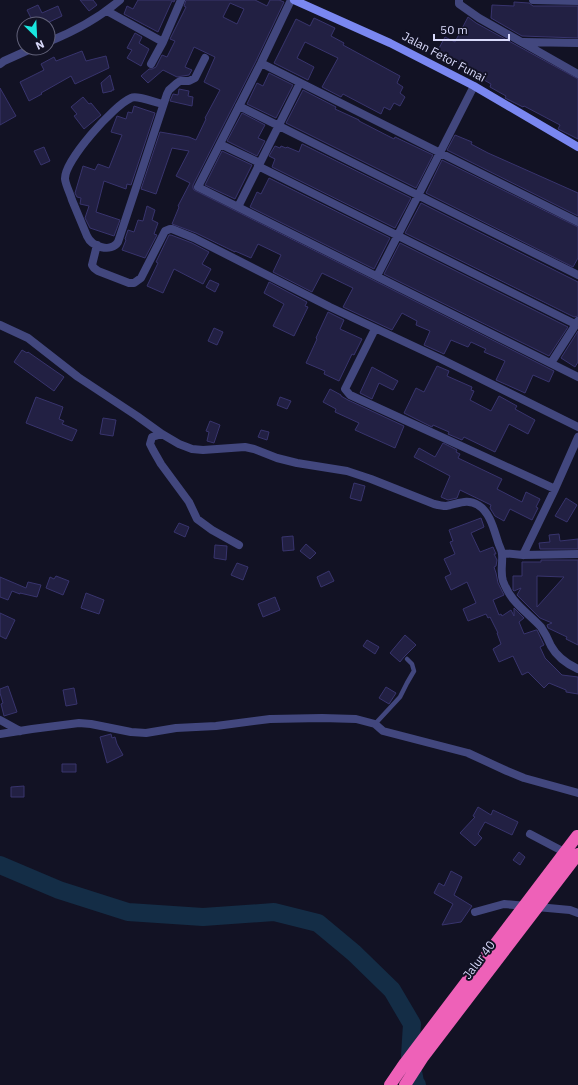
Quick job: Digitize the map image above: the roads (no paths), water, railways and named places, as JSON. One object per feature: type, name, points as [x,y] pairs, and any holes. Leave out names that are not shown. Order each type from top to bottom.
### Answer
[{"type":"highway","points":[[390,1085],[405,1062],[577,836]]},
{"type":"highway","name":"Jalur 40","points":[[405,1085],[423,1057],[578,854]]},
{"type":"street","points":[[56,38],[107,11],[120,0]]},
{"type":"street","points":[[151,64],[163,42],[181,0]]},
{"type":"street","points":[[292,0],[198,187],[578,377]]},
{"type":"street","name":"Jalan Fetor Funai","points":[[292,0],[309,4],[474,86],[578,147]]},
{"type":"street","points":[[459,0],[459,4],[466,10],[578,74]]},
{"type":"street","points":[[533,0],[578,1]]},
{"type":"street","points":[[107,11],[163,42]]},
{"type":"street","points":[[523,42],[578,43]]},
{"type":"street","points":[[0,64],[16,55]]},
{"type":"street","points":[[163,104],[131,98],[119,106],[104,120],[90,135],[70,163],[65,179],[87,236],[91,242],[96,245],[109,248],[116,245],[118,242],[167,94],[174,85],[180,81],[189,81],[195,78],[205,58]]},
{"type":"street","points":[[261,63],[578,222]]},
{"type":"street","points":[[238,207],[300,83]]},
{"type":"street","points":[[377,276],[474,86]]},
{"type":"street","points":[[239,106],[578,275]]},
{"type":"street","points":[[220,144],[398,235],[577,322],[551,363]]},
{"type":"street","points":[[96,245],[92,265],[94,268],[129,284],[134,283],[141,278],[165,231],[172,229],[194,238],[330,307],[441,359],[578,427]]},
{"type":"street","points":[[0,325],[28,338],[78,377],[179,444],[198,450],[245,447],[297,463],[347,470],[421,499],[445,506],[465,501],[479,505],[490,521],[502,553],[502,576],[509,594],[519,608],[545,632],[552,647],[561,658],[578,670]]},
{"type":"street","points":[[375,328],[346,389],[350,395],[555,489]]},
{"type":"street","points":[[162,434],[152,437],[150,444],[161,464],[189,502],[196,519],[239,545]]},
{"type":"street","points":[[523,555],[578,437]]},
{"type":"street","points":[[502,553],[523,555],[578,554]]},
{"type":"street","points":[[0,734],[79,723],[131,732],[146,733],[176,728],[216,726],[270,719],[356,719],[375,724],[383,731],[468,753],[524,778],[578,793]]},
{"type":"street","points":[[0,720],[20,731]]},
{"type":"street","points":[[530,834],[578,859]]},
{"type":"street","points":[[474,912],[504,904],[570,910],[578,913]]},
{"type":"lane","points":[[375,724],[400,697],[414,671],[412,664],[407,659]]},
{"type":"waterway","points":[[0,865],[59,890],[128,912],[203,917],[274,912],[318,923],[354,953],[392,990],[412,1024],[410,1056],[415,1082],[417,1085]]}]
